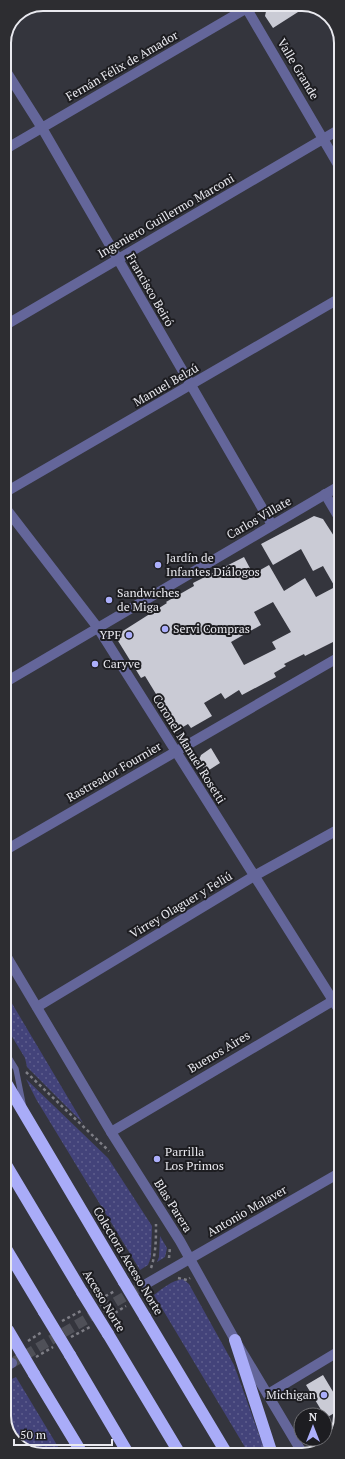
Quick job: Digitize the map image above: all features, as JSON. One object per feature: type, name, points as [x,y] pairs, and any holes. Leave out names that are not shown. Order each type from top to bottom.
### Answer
[{"type":"highway","name":"Colectora Acceso Norte","points":[[11,1093],[223,1448]]},
{"type":"highway","name":"Acceso Norte","points":[[11,1173],[176,1448]]},
{"type":"highway","points":[[11,1256],[125,1448]]},
{"type":"highway","points":[[11,1335],[79,1448]]},
{"type":"highway","points":[[235,1340],[270,1448]]},
{"type":"street","name":"Fernán Félix de Amador","points":[[11,146],[240,11]]},
{"type":"street","name":"Valle Grande","points":[[251,11],[334,157]]},
{"type":"street","name":"Francisco Beiró","points":[[11,79],[42,128],[272,525]]},
{"type":"street","name":"Ingeniero Guillermo Marconi","points":[[11,322],[334,132]]},
{"type":"street","name":"Manuel Belzú","points":[[11,489],[191,386],[334,302]]},
{"type":"street","name":"Carlos Villate","points":[[11,680],[334,489]]},
{"type":"street","points":[[325,494],[334,510]]},
{"type":"street","name":"Coronel Manuel Rosetti","points":[[11,515],[98,628],[254,876],[334,994]]},
{"type":"street","name":"Rastreador Fournier","points":[[11,847],[334,660]]},
{"type":"street","name":"Virrey Olaguer y Feliú","points":[[37,1007],[254,876],[334,832]]},
{"type":"street","name":"Blas Parera","points":[[11,964],[111,1132],[180,1241],[235,1340],[300,1448]]},
{"type":"street","name":"Buenos Aires","points":[[111,1132],[334,1000]]},
{"type":"street","name":"Antonio Malaver","points":[[146,1284],[334,1176]]},
{"type":"street","points":[[268,1394],[334,1354]]},
{"type":"lane","points":[[11,1062],[16,1069],[25,1116]]},
{"type":"path","points":[[25,1071],[112,1155]]},
{"type":"path","points":[[150,1271],[155,1257],[156,1224],[160,1229]]},
{"type":"path","points":[[167,1241],[170,1247],[180,1241]]},
{"type":"path","points":[[177,1278],[187,1280],[198,1273]]},
{"type":"path","points":[[108,1317],[129,1305]]},
{"type":"path","points":[[67,1340],[94,1324]]},
{"type":"path","points":[[32,1359],[60,1344]]},
{"type":"shaded area","points":[[11,1002],[83,1123],[27,1067],[25,1058],[11,1035]]},
{"type":"shaded area","points":[[26,1079],[108,1158],[152,1226],[151,1257],[148,1265],[140,1270],[36,1099]]},
{"type":"shaded area","points":[[160,1236],[167,1248],[165,1257],[157,1262],[159,1257]]},
{"type":"shaded area","points":[[183,1279],[189,1284],[234,1365],[264,1448],[245,1448],[154,1295],[164,1287]]},
{"type":"shaded area","points":[[16,1377],[59,1448],[41,1448],[31,1446],[22,1440],[15,1432],[11,1416],[11,1379]]},
{"type":"building","points":[[266,11],[300,11],[273,28],[265,16]]},
{"type":"building","points":[[314,516],[323,519],[334,536],[334,585],[323,566],[313,571],[301,549],[273,565],[261,544]]},
{"type":"building","points":[[244,557],[253,574],[269,565],[284,591],[305,578],[316,597],[334,588],[334,642],[305,656],[304,654],[284,664],[286,666],[274,673],[276,677],[242,695],[239,690],[225,699],[221,693],[204,703],[212,716],[191,728],[188,724],[178,730],[145,676],[141,678],[115,636],[167,603],[166,602],[194,586],[193,583]],"holes":[[[273,602],[291,632],[272,642],[276,649],[244,665],[231,642],[261,625],[254,612]]]},
{"type":"building","points":[[211,748],[220,763],[206,772],[199,760],[201,755]]},
{"type":"building","name":"Michigan","points":[[323,1375],[334,1393],[334,1413],[333,1407],[319,1407],[306,1385]]},
{"type":"tunnel","points":[[12,1363],[146,1284]]},
{"type":"place","name":"Jardín de Infantes Diálogos","points":[[158,565]]},
{"type":"place","name":"Sandwiches de Miga","points":[[109,600]]},
{"type":"place","name":"Servi Compras","points":[[165,629]]},
{"type":"place","name":"YPF","points":[[129,635]]},
{"type":"place","name":"Caryve","points":[[95,664]]},
{"type":"place","name":"Parrilla Los Primos","points":[[157,1159]]},
{"type":"place","name":"Michigan","points":[[324,1395]]}]
